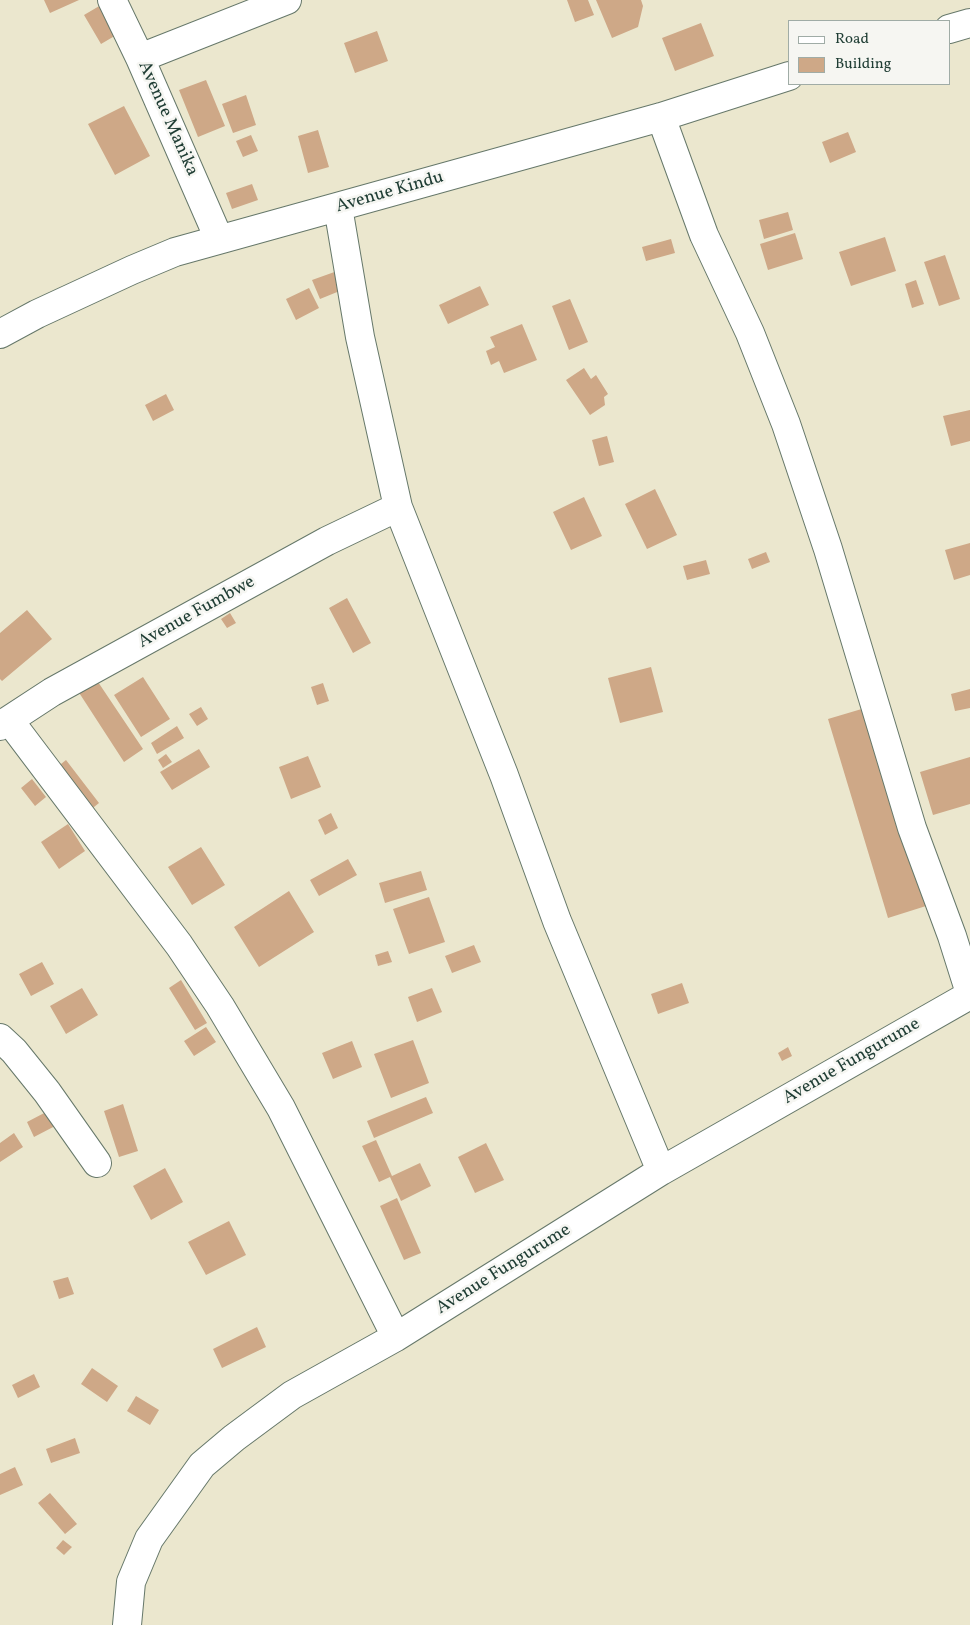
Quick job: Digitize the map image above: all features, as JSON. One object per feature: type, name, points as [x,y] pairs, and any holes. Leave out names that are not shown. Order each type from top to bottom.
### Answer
[{"type":"street","name":"Avenue Manika","points":[[112,0],[140,58],[219,238]]},
{"type":"street","points":[[140,58],[287,0]]},
{"type":"street","points":[[950,29],[970,23]]},
{"type":"street","name":"Avenue Kindu","points":[[0,334],[37,314],[175,252],[219,238],[338,207],[661,117],[788,76]]},
{"type":"street","points":[[661,117],[704,235],[750,333],[786,424],[828,549],[912,828],[952,936],[970,994]]},
{"type":"street","points":[[338,207],[360,337],[398,507],[504,775],[557,921],[661,1171]]},
{"type":"street","name":"Avenue Fumbwe","points":[[5,723],[52,692],[319,546],[398,507]]},
{"type":"street","points":[[5,723],[179,945],[220,1006],[281,1108],[396,1337]]},
{"type":"street","name":"Avenue Fungurume","points":[[128,1625],[131,1582],[149,1539],[202,1465],[234,1438],[292,1396],[396,1337],[661,1171],[970,994]]},
{"type":"street","points":[[0,1038],[14,1051],[47,1092],[97,1163]]},
{"type":"building","points":[[44,0],[79,0],[50,13]]},
{"type":"building","points":[[567,0],[588,0],[594,15],[575,22]]},
{"type":"building","points":[[596,0],[641,0],[643,6],[638,27],[612,38]]},
{"type":"building","points":[[101,5],[118,34],[101,44],[84,15]]},
{"type":"building","points":[[701,23],[714,56],[675,71],[662,38]]},
{"type":"building","points":[[377,31],[388,61],[355,73],[344,43]]},
{"type":"building","points":[[206,80],[225,126],[198,137],[179,90]]},
{"type":"building","points":[[246,95],[256,125],[233,133],[222,104]]},
{"type":"building","points":[[124,106],[150,156],[115,175],[88,124]]},
{"type":"building","points":[[318,130],[329,167],[308,173],[298,136]]},
{"type":"building","points":[[848,132],[856,152],[830,163],[822,142]]},
{"type":"building","points":[[251,135],[258,151],[243,157],[236,141]]},
{"type":"building","points":[[252,184],[258,200],[232,209],[226,193]]},
{"type":"building","points":[[788,212],[793,230],[764,239],[759,220]]},
{"type":"building","points":[[795,233],[803,259],[768,270],[760,244]]},
{"type":"building","points":[[885,237],[896,271],[851,286],[839,252]]},
{"type":"building","points":[[671,239],[675,253],[646,261],[642,247]]},
{"type":"building","points":[[945,255],[960,299],[939,306],[924,262]]},
{"type":"building","points":[[340,270],[347,288],[320,299],[312,280]]},
{"type":"building","points":[[916,280],[924,304],[912,308],[905,284]]},
{"type":"building","points":[[480,286],[489,305],[448,324],[439,305]]},
{"type":"building","points":[[309,288],[319,308],[296,320],[286,299]]},
{"type":"building","points":[[570,299],[588,342],[569,350],[552,306]]},
{"type":"building","points":[[522,324],[537,360],[504,373],[499,361],[491,365],[486,351],[495,347],[490,337]]},
{"type":"building","points":[[584,368],[591,379],[596,375],[608,394],[604,397],[605,405],[590,415],[566,380]]},
{"type":"building","points":[[166,394],[174,410],[153,421],[145,405]]},
{"type":"building","points":[[970,410],[970,441],[951,446],[943,416]]},
{"type":"building","points":[[607,436],[614,462],[599,466],[592,440]]},
{"type":"building","points":[[655,489],[677,535],[647,549],[625,504]]},
{"type":"building","points":[[584,497],[602,536],[571,550],[553,512]]},
{"type":"building","points":[[970,543],[970,575],[954,580],[945,550]]},
{"type":"building","points":[[766,552],[770,562],[752,569],[748,559]]},
{"type":"building","points":[[706,560],[710,574],[687,580],[683,566]]},
{"type":"building","points":[[347,598],[371,643],[353,653],[329,608]]},
{"type":"building","points":[[27,610],[52,639],[2,681],[0,679],[0,633]]},
{"type":"building","points":[[230,613],[236,623],[227,628],[221,619]]},
{"type":"building","points":[[651,667],[663,712],[620,723],[608,678]]},
{"type":"building","points":[[94,676],[143,749],[124,762],[76,688]]},
{"type":"building","points":[[143,677],[170,719],[141,737],[114,695]]},
{"type":"building","points":[[323,683],[329,701],[317,705],[311,687]]},
{"type":"building","points":[[970,689],[970,708],[955,711],[951,694]]},
{"type":"building","points":[[201,707],[208,719],[197,726],[189,714]]},
{"type":"building","points":[[865,708],[926,906],[888,918],[828,719]]},
{"type":"building","points":[[177,726],[184,738],[157,754],[151,743]]},
{"type":"building","points":[[199,749],[210,767],[172,790],[160,772]]},
{"type":"building","points":[[166,754],[172,762],[163,768],[158,760]]},
{"type":"building","points":[[308,756],[321,787],[291,799],[279,767]]},
{"type":"building","points":[[970,757],[970,804],[933,815],[920,772]]},
{"type":"building","points":[[66,760],[99,803],[89,811],[56,768]]},
{"type":"building","points":[[32,779],[46,797],[35,806],[21,788]]},
{"type":"building","points":[[331,813],[338,828],[325,835],[318,820]]},
{"type":"building","points":[[68,824],[85,851],[59,869],[41,842]]},
{"type":"building","points":[[201,847],[225,885],[192,905],[168,867]]},
{"type":"building","points":[[348,859],[357,875],[319,896],[310,880]]},
{"type":"building","points":[[421,871],[427,890],[385,903],[379,883]]},
{"type":"building","points":[[289,891],[314,932],[259,967],[234,927]]},
{"type":"building","points":[[429,897],[445,942],[409,954],[393,909]]},
{"type":"building","points":[[474,945],[481,962],[452,973],[445,956]]},
{"type":"building","points":[[388,951],[392,962],[378,966],[375,955]]},
{"type":"building","points":[[42,962],[54,984],[31,996],[19,974]]},
{"type":"building","points":[[181,980],[207,1023],[195,1030],[169,988]]},
{"type":"building","points":[[682,983],[689,1003],[658,1014],[651,994]]},
{"type":"building","points":[[82,988],[98,1015],[66,1034],[50,1006]]},
{"type":"building","points":[[432,988],[442,1012],[417,1022],[408,997]]},
{"type":"building","points":[[206,1027],[216,1042],[194,1056],[184,1041]]},
{"type":"building","points":[[413,1040],[429,1083],[391,1098],[374,1054]]},
{"type":"building","points":[[352,1041],[362,1067],[333,1079],[322,1053]]},
{"type":"building","points":[[788,1047],[792,1056],[782,1061],[778,1053]]},
{"type":"building","points":[[426,1097],[433,1113],[374,1138],[367,1121]]},
{"type":"building","points":[[123,1104],[138,1151],[119,1157],[104,1111]]},
{"type":"building","points":[[50,1110],[57,1125],[34,1137],[27,1122]]},
{"type":"building","points":[[14,1133],[23,1147],[0,1162],[0,1143]]},
{"type":"building","points":[[376,1140],[392,1176],[420,1163],[431,1186],[401,1201],[390,1177],[379,1182],[362,1146]]},
{"type":"building","points":[[486,1143],[504,1180],[475,1193],[458,1157]]},
{"type":"building","points":[[165,1168],[183,1202],[151,1220],[133,1186]]},
{"type":"building","points":[[397,1198],[421,1253],[404,1260],[380,1206]]},
{"type":"building","points":[[229,1221],[246,1255],[206,1275],[188,1242]]},
{"type":"building","points":[[68,1277],[74,1294],[59,1299],[53,1281]]},
{"type":"building","points":[[257,1327],[266,1347],[222,1368],[213,1349]]},
{"type":"building","points":[[92,1368],[118,1386],[107,1402],[81,1384]]},
{"type":"building","points":[[34,1374],[40,1387],[18,1398],[12,1385]]},
{"type":"building","points":[[136,1396],[159,1410],[150,1425],[127,1411]]},
{"type":"building","points":[[75,1438],[80,1453],[51,1463],[46,1449]]},
{"type":"building","points":[[15,1467],[23,1485],[0,1495],[0,1474]]},
{"type":"building","points":[[50,1493],[77,1524],[65,1534],[38,1503]]},
{"type":"building","points":[[63,1540],[72,1547],[64,1555],[56,1548]]}]
